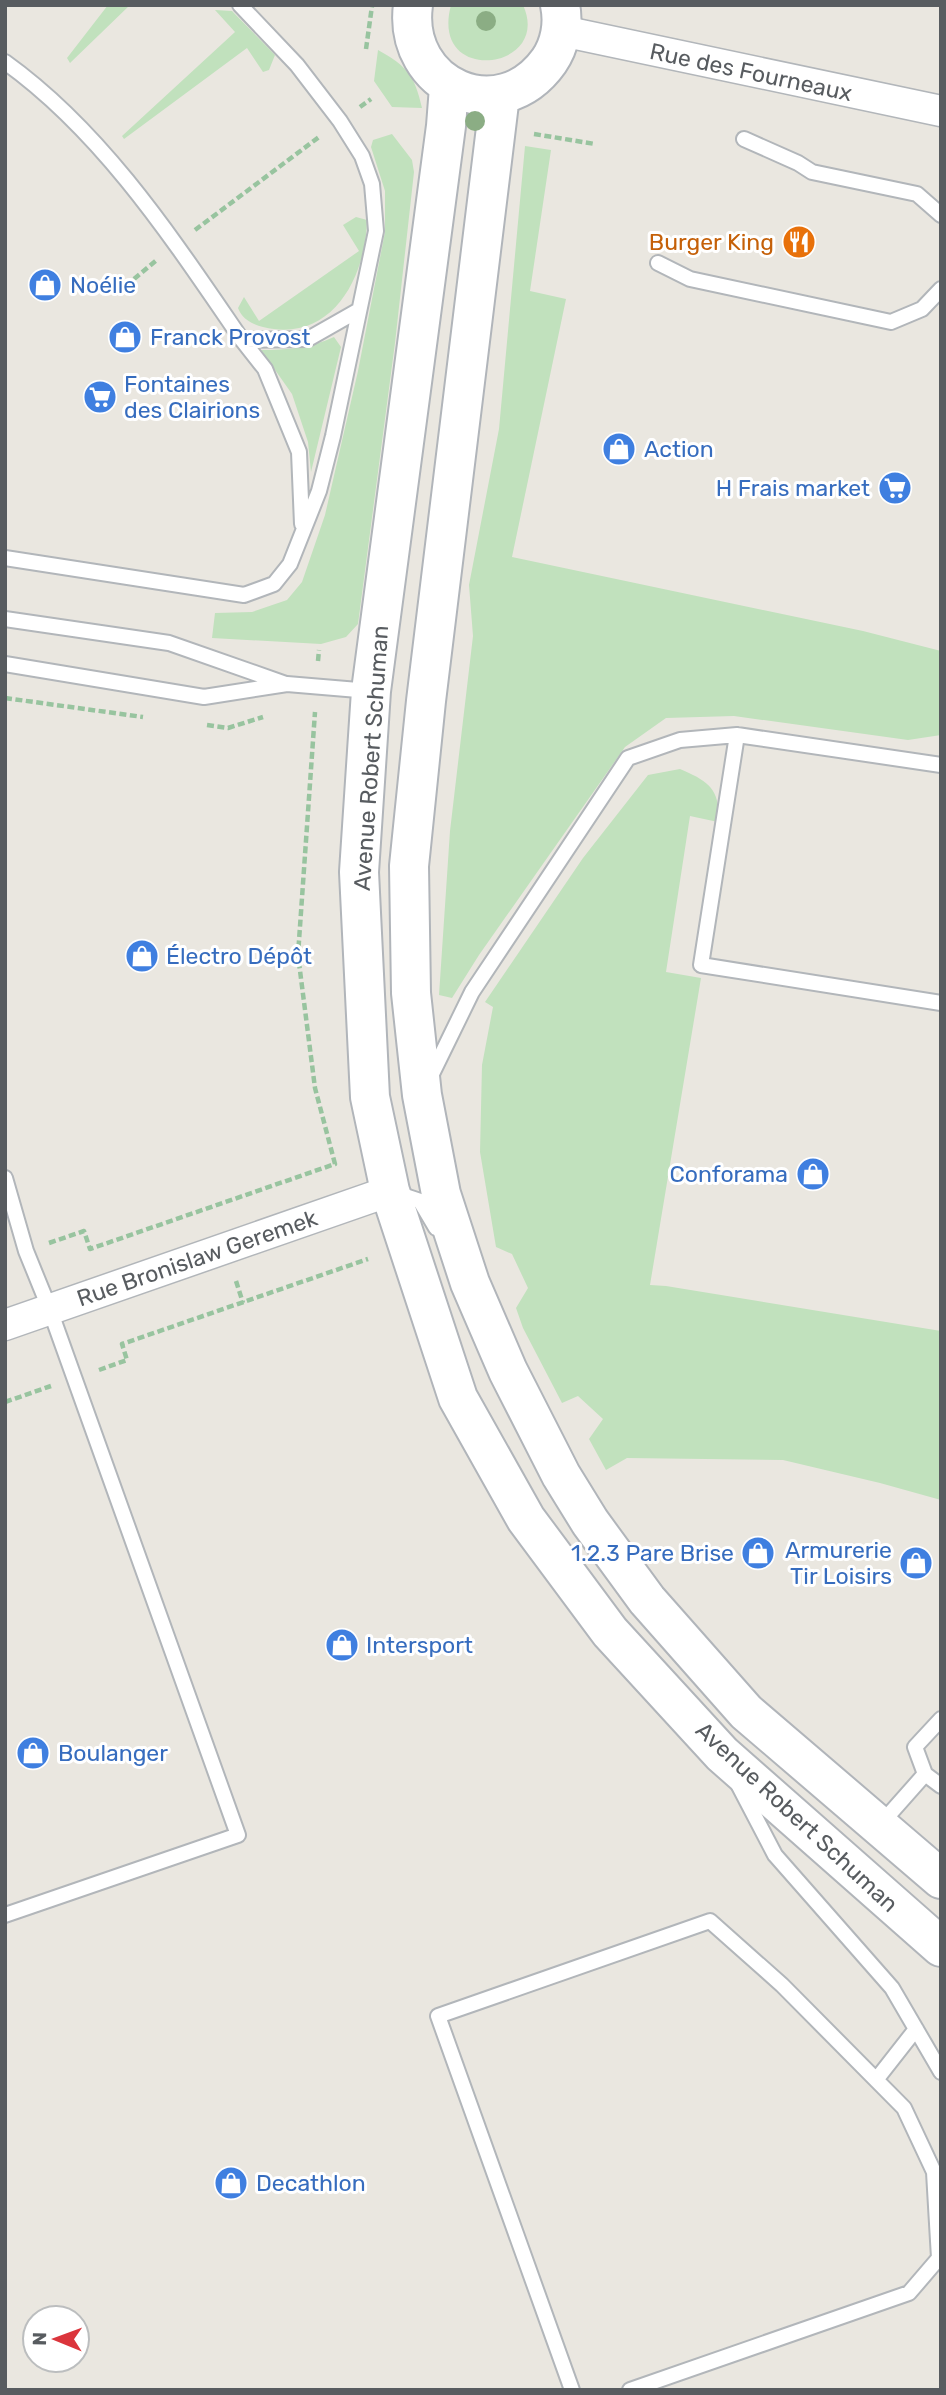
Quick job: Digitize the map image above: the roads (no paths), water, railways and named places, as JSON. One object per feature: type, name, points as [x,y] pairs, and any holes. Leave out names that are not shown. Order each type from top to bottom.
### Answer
[{"type":"street","points":[[409,6],[411,30],[418,53],[431,72],[449,87],[474,95],[500,95],[523,88],[541,73],[554,54],[561,18]]},
{"type":"street","name":"Rue des Fourneaux","points":[[561,18],[941,111]]},
{"type":"street","name":"Avenue Robert Schuman","points":[[449,87],[371,691],[359,872],[370,1097],[390,1191],[458,1398],[526,1519],[610,1632],[722,1754],[941,1947]]},
{"type":"street","name":"Avenue Robert Schuman","points":[[500,95],[426,701],[409,866],[411,993],[422,1095],[441,1194],[470,1283],[508,1371],[561,1475],[590,1522],[647,1600],[746,1712],[941,1879]]},
{"type":"street","name":"Rue Bronislaw Geremek","points":[[5,1325],[390,1191]]},
{"type":"lane","points":[[5,558],[244,595],[274,584],[290,564],[319,491],[333,436],[376,231],[372,184],[362,156],[340,121],[298,65],[240,5]]},
{"type":"lane","points":[[5,62],[75,122],[133,188],[265,369],[299,452],[302,533]]},
{"type":"lane","points":[[744,139],[812,172],[916,194],[941,215]]},
{"type":"lane","points":[[658,263],[690,279],[891,322],[922,309],[941,289]]},
{"type":"lane","points":[[242,340],[308,339],[359,310]]},
{"type":"lane","points":[[5,619],[169,643],[287,684]]},
{"type":"lane","points":[[5,664],[204,697],[287,684],[371,691]]},
{"type":"lane","points":[[422,1095],[472,992],[628,758],[680,740],[737,735],[941,765]]},
{"type":"lane","points":[[737,735],[701,965],[941,1003]]},
{"type":"lane","points":[[5,1178],[26,1251],[50,1310],[239,1835],[5,1915]]},
{"type":"lane","points":[[390,1191],[420,1201],[470,1283]]},
{"type":"lane","points":[[941,1719],[915,1747],[925,1773],[941,1786]]},
{"type":"lane","points":[[722,1754],[775,1856],[892,1988],[941,2072]]},
{"type":"lane","points":[[878,1827],[925,1773]]},
{"type":"lane","points":[[572,2390],[438,2016],[710,1921],[782,1985],[904,2108],[937,2167],[939,2258],[909,2293],[630,2390]]},
{"type":"lane","points":[[876,2080],[916,2029]]},
{"type":"place","name":"Burger King","points":[[799,242]]},
{"type":"place","name":"Noélie","points":[[45,285]]},
{"type":"place","name":"Franck Provost","points":[[125,337]]},
{"type":"place","name":"Fontaines des Clairions","points":[[100,397]]},
{"type":"place","name":"Action","points":[[619,449]]},
{"type":"place","name":"H Frais market","points":[[895,488]]},
{"type":"place","name":"Électro Dépôt","points":[[142,956]]},
{"type":"place","name":"Conforama","points":[[813,1174]]},
{"type":"place","name":"1.2.3 Pare Brise","points":[[758,1553]]},
{"type":"place","name":"Armurerie Tir Loisirs","points":[[916,1563]]},
{"type":"place","name":"Intersport","points":[[342,1645]]},
{"type":"place","name":"Boulanger","points":[[33,1753]]},
{"type":"place","name":"Decathlon","points":[[231,2183]]}]
